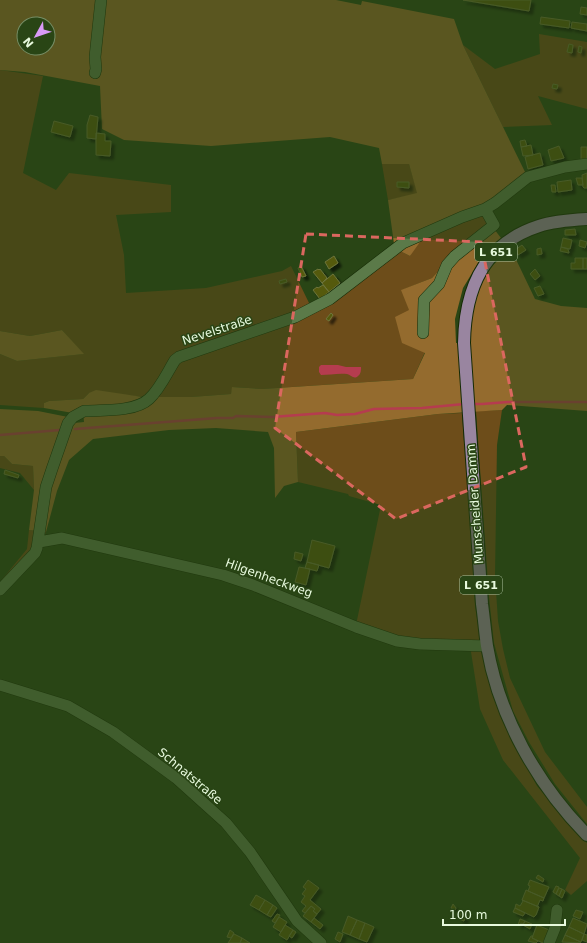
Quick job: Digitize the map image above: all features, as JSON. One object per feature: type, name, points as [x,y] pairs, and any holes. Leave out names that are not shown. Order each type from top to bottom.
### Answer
[{"type":"main road","name":"Munscheider Damm","points":[[587,219],[557,222],[532,229],[507,242],[495,252],[485,264],[473,285],[467,308],[464,343],[482,604],[487,646],[500,696],[527,755],[544,783],[587,835]]},
{"type":"street","points":[[95,73],[95,57],[101,0]]},
{"type":"street","name":"Nevelstraße","points":[[0,590],[35,553],[39,542],[46,487],[68,423],[78,414],[84,411],[130,408],[142,404],[153,394],[175,360],[179,357],[295,317],[330,299],[403,243],[495,204],[528,177],[565,167],[587,164]]},
{"type":"street","points":[[423,333],[424,300],[439,284],[447,265],[454,256],[494,225],[485,209]]},
{"type":"street","name":"Hilgenheckweg","points":[[39,542],[62,538],[223,575],[253,585],[356,627],[397,640],[420,644],[487,646]]},
{"type":"street","name":"Schnatstraße","points":[[0,685],[68,706],[112,732],[176,778],[226,823],[250,852],[297,921],[321,943]]},
{"type":"street","points":[[548,943],[555,928],[557,910]]},
{"type":"highlighted area","points":[[306,234],[481,242],[526,467],[396,519],[275,428]]},
{"type":"shaded area","points":[[0,0],[336,0],[361,5],[362,1],[454,19],[463,45],[526,174],[500,195],[418,238],[420,242],[410,256],[398,250],[394,244],[388,200],[417,193],[409,164],[382,164],[379,148],[330,137],[211,146],[124,140],[102,129],[100,86],[25,72],[0,70]]},
{"type":"shaded area","points":[[539,34],[587,42],[587,109],[538,96],[552,125],[503,127],[463,45],[495,69],[540,54]]},
{"type":"shaded area","points":[[0,70],[43,76],[23,173],[56,190],[69,173],[171,185],[171,212],[116,215],[124,255],[126,293],[206,288],[282,271],[291,266],[310,305],[294,315],[177,355],[150,397],[89,393],[83,399],[49,401],[44,403],[44,408],[0,405],[0,354],[17,361],[83,354],[62,330],[30,336],[0,331]]},
{"type":"shaded area","points":[[382,164],[409,164],[418,194],[388,200]]},
{"type":"shaded area","points":[[483,207],[491,225],[455,253],[432,278],[402,290],[425,352],[413,379],[262,389],[233,387],[231,394],[191,397],[154,397],[181,357],[295,319],[398,250],[410,256],[418,238]]},
{"type":"shaded area","points":[[491,225],[501,238],[480,260],[463,288],[455,319],[456,343],[471,342],[472,313],[477,294],[485,276],[493,265],[511,249],[535,299],[561,306],[587,308],[587,411],[507,405],[502,410],[438,414],[296,432],[298,482],[284,486],[275,498],[274,448],[268,432],[216,428],[169,430],[93,439],[69,460],[57,491],[46,532],[29,530],[34,490],[33,466],[12,464],[4,456],[0,456],[0,409],[38,411],[68,417],[74,423],[84,422],[83,410],[73,413],[44,408],[44,403],[49,401],[83,399],[89,393],[96,390],[143,397],[191,397],[231,394],[232,387],[262,389],[413,379],[425,353],[402,343],[395,317],[409,310],[401,290],[432,278],[455,253]]},
{"type":"shaded area","points":[[62,330],[84,354],[17,361],[0,354],[0,331],[30,336]]},
{"type":"shaded area","points":[[321,365],[361,367],[361,371],[355,378],[347,374],[321,375],[319,372],[319,367]]},
{"type":"shaded area","points":[[502,410],[497,445],[495,576],[498,621],[503,649],[510,678],[545,752],[587,807],[587,824],[555,784],[529,742],[513,711],[494,643],[489,597],[476,411]]},
{"type":"shaded area","points":[[462,413],[464,442],[466,444],[475,606],[484,662],[494,698],[508,731],[537,786],[581,838],[587,843],[587,881],[571,895],[565,890],[580,858],[503,760],[480,709],[468,642],[397,638],[356,625],[381,505],[349,496],[348,494],[298,482],[296,432],[438,414]]},
{"type":"shaded area","points":[[0,456],[4,456],[12,464],[33,466],[34,490],[20,473],[0,468]]},
{"type":"shaded area","points":[[29,530],[46,532],[38,554],[0,595],[0,582],[27,549]]},
{"type":"building","points":[[463,0],[531,0],[529,11]]},
{"type":"building","points":[[581,7],[587,8],[587,15],[580,14]]},
{"type":"building","points":[[541,17],[570,21],[569,28],[540,24]]},
{"type":"building","points":[[572,22],[587,24],[587,31],[571,28]]},
{"type":"building","points":[[569,44],[573,45],[572,53],[567,52]]},
{"type":"building","points":[[579,46],[582,47],[581,53],[578,52]]},
{"type":"building","points":[[553,84],[558,85],[557,89],[552,88]]},
{"type":"building","points":[[90,115],[98,117],[96,139],[87,138],[87,125]]},
{"type":"building","points":[[54,121],[73,126],[70,137],[51,132]]},
{"type":"building","points":[[96,133],[105,134],[105,141],[111,141],[110,156],[96,155]]},
{"type":"building","points":[[525,140],[527,146],[521,147],[520,141]]},
{"type":"building","points":[[531,145],[533,155],[523,156],[521,147]]},
{"type":"building","points":[[559,146],[564,158],[551,161],[548,150]]},
{"type":"building","points":[[581,147],[587,147],[587,159],[581,159]]},
{"type":"building","points":[[540,153],[543,165],[528,169],[525,157]]},
{"type":"building","points":[[587,173],[587,188],[584,188],[582,175]]},
{"type":"building","points":[[576,178],[582,178],[583,185],[578,185]]},
{"type":"building","points":[[571,180],[572,190],[558,192],[557,182]]},
{"type":"building","points":[[397,182],[409,182],[409,188],[397,187]]},
{"type":"building","points":[[551,185],[555,185],[556,192],[552,192]]},
{"type":"building","points":[[575,229],[576,235],[565,235],[565,230]]},
{"type":"building","points":[[563,238],[572,240],[570,249],[561,247]]},
{"type":"building","points":[[580,240],[587,242],[585,248],[579,246]]},
{"type":"building","points":[[522,245],[526,250],[518,255],[515,250]]},
{"type":"building","points":[[561,247],[568,249],[569,253],[560,251]]},
{"type":"building","points":[[541,248],[542,254],[537,255],[537,249]]},
{"type":"building","points":[[334,256],[338,263],[329,269],[325,262]]},
{"type":"building","points":[[575,258],[583,258],[583,269],[571,269],[571,263],[575,263]]},
{"type":"building","points":[[583,258],[587,258],[587,269],[583,269]]},
{"type":"building","points":[[301,266],[306,276],[302,277],[298,268]]},
{"type":"building","points":[[320,269],[327,278],[322,283],[313,272]]},
{"type":"building","points":[[535,269],[540,276],[535,280],[530,274]]},
{"type":"building","points":[[333,274],[340,283],[329,292],[322,283]]},
{"type":"building","points":[[286,279],[287,282],[280,284],[279,281]]},
{"type":"building","points":[[323,285],[329,292],[320,299],[313,290]]},
{"type":"building","points":[[540,286],[544,294],[538,296],[534,288]]},
{"type":"building","points":[[331,313],[333,315],[329,321],[326,319]]},
{"type":"building","points":[[5,470],[19,475],[18,478],[4,474]]},
{"type":"building","points":[[312,540],[335,546],[329,568],[307,562]]},
{"type":"building","points":[[295,552],[303,554],[301,561],[294,559]]},
{"type":"building","points":[[307,562],[319,565],[317,571],[305,568]]},
{"type":"building","points":[[299,567],[310,569],[306,585],[295,582]]},
{"type":"building","points":[[538,875],[544,879],[543,882],[536,878]]},
{"type":"building","points":[[308,880],[319,888],[310,900],[321,909],[317,914],[313,911],[315,909],[311,906],[305,913],[302,911],[306,906],[301,902],[305,896],[302,894],[306,889],[303,887]]},
{"type":"building","points":[[530,880],[549,887],[544,898],[528,891]]},
{"type":"building","points":[[556,886],[559,887],[556,894],[553,892]]},
{"type":"building","points":[[559,888],[562,889],[559,896],[556,894]]},
{"type":"building","points":[[562,889],[565,891],[562,898],[559,896]]},
{"type":"building","points":[[526,890],[544,898],[543,901],[540,900],[537,906],[522,900]]},
{"type":"building","points":[[256,895],[265,900],[259,910],[250,905]]},
{"type":"building","points":[[265,900],[273,905],[267,915],[259,910]]},
{"type":"building","points":[[522,900],[539,907],[534,917],[515,908],[516,904],[520,906],[523,901]]},
{"type":"building","points":[[453,904],[456,908],[455,910],[451,908]]},
{"type":"building","points":[[273,905],[277,908],[271,917],[267,915]]},
{"type":"building","points":[[311,906],[315,909],[313,911],[317,914],[311,922],[303,916]]},
{"type":"building","points":[[515,908],[525,913],[523,916],[513,912]]},
{"type":"building","points":[[576,910],[583,912],[580,919],[573,916]]},
{"type":"building","points":[[461,913],[466,915],[464,921],[459,919]]},
{"type":"building","points":[[277,914],[280,915],[275,923],[272,921]]},
{"type":"building","points":[[348,916],[357,920],[350,935],[342,932]]},
{"type":"building","points":[[279,917],[287,922],[281,932],[273,927]]},
{"type":"building","points":[[314,918],[323,925],[320,929],[311,922]]},
{"type":"building","points":[[573,918],[587,924],[584,934],[569,927]]},
{"type":"building","points":[[520,919],[525,921],[523,924],[521,923],[518,925]]},
{"type":"building","points":[[357,920],[365,923],[359,939],[350,935]]},
{"type":"building","points":[[525,921],[532,924],[530,929],[523,925]]},
{"type":"building","points":[[365,923],[374,927],[367,942],[359,939]]},
{"type":"building","points":[[285,925],[293,930],[287,940],[279,935]]},
{"type":"building","points":[[537,925],[549,930],[543,943],[532,938]]},
{"type":"building","points":[[569,927],[584,934],[581,942],[565,935]]},
{"type":"building","points":[[230,930],[234,933],[231,938],[227,937]]},
{"type":"building","points":[[293,930],[296,932],[292,938],[289,936]]},
{"type":"building","points":[[338,932],[343,934],[340,942],[335,939]]},
{"type":"building","points":[[234,934],[242,938],[240,943],[228,943]]},
{"type":"building","points":[[584,934],[587,935],[587,942],[582,940]]},
{"type":"building","points":[[565,935],[581,942],[562,942]]},
{"type":"building","points":[[531,936],[538,941],[536,943],[528,941]]},
{"type":"building","points":[[242,938],[250,943],[240,943]]},
{"type":"waterway","points":[[471,404],[508,402],[587,402]]},
{"type":"waterway","points":[[75,429],[233,418],[236,416],[272,417],[325,413],[337,415],[355,414],[374,409],[422,408],[464,404]]},
{"type":"waterway","points":[[0,435],[60,430]]}]
